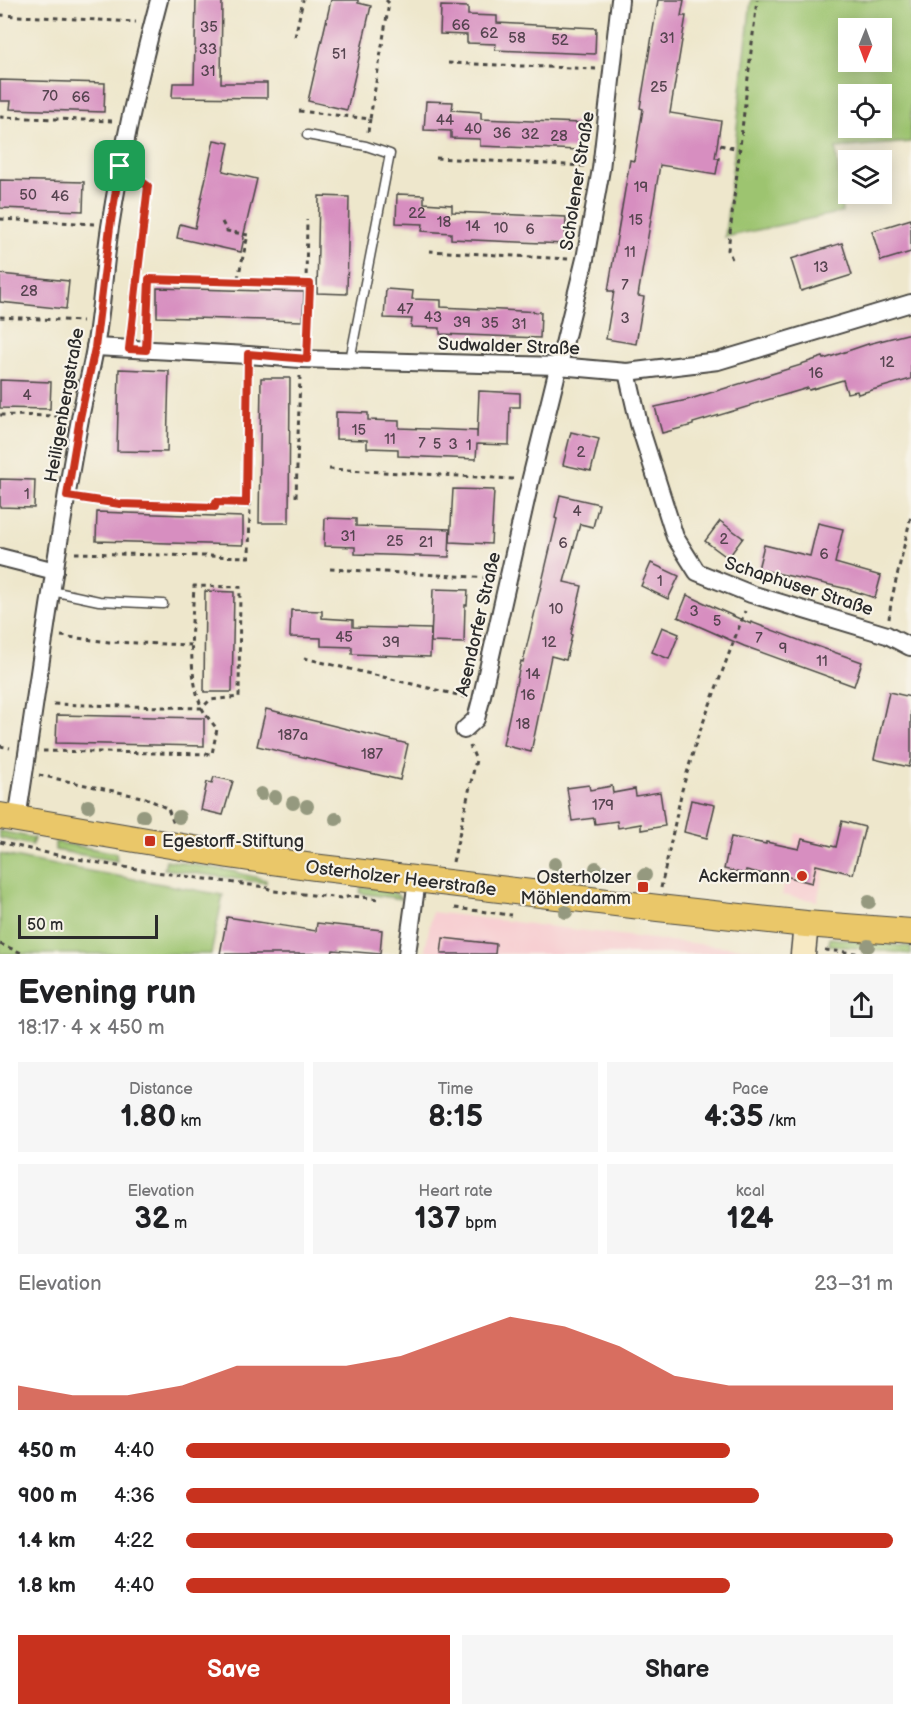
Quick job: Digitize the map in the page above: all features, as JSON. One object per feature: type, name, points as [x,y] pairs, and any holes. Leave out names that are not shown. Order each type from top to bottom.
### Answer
[{"type":"main road","name":"Osterholzer Heerstraße","points":[[8,817],[314,867],[416,891],[449,884],[658,908],[804,942],[911,932]]},
{"type":"street","name":"Heiligenbergstraße","points":[[8,817],[24,772],[28,750],[44,634],[80,418],[95,348],[120,166],[159,0]]},
{"type":"street","name":"Scholener Straße","points":[[558,366],[585,259],[601,168],[620,0]]},
{"type":"street","name":"Sudwalder Straße","points":[[95,348],[248,354],[304,359],[558,366],[627,372],[718,362],[911,303]]},
{"type":"street","name":"Asendorfer Straße","points":[[464,730],[476,718],[482,700],[558,366]]},
{"type":"street","name":"Schaphuser Straße","points":[[627,372],[639,424],[675,537],[697,572],[751,594],[887,635],[909,647]]},
{"type":"street","points":[[0,557],[55,571]]},
{"type":"street","points":[[407,954],[416,891]]},
{"type":"lane","points":[[307,135],[366,146],[390,154],[350,360]]},
{"type":"lane","points":[[52,591],[99,601],[163,604]]},
{"type":"path","points":[[296,37],[303,0]]},
{"type":"path","points":[[299,111],[370,119],[388,3],[386,0]]},
{"type":"path","points":[[732,259],[728,250],[757,0]]},
{"type":"path","points":[[0,15],[152,25]]},
{"type":"path","points":[[448,63],[613,71]]},
{"type":"path","points":[[0,117],[129,122]]},
{"type":"path","points":[[720,145],[739,149]]},
{"type":"path","points":[[436,158],[601,168]]},
{"type":"path","points":[[120,166],[148,186],[129,349]]},
{"type":"path","points":[[0,219],[87,222],[110,227]]},
{"type":"path","points":[[306,284],[307,220]]},
{"type":"path","points":[[222,222],[227,231],[248,235],[237,282]]},
{"type":"path","points":[[429,251],[585,259]]},
{"type":"path","points":[[146,350],[149,279],[310,284],[296,497]]},
{"type":"path","points":[[0,317],[75,320]]},
{"type":"path","points":[[246,503],[248,354]]},
{"type":"path","points":[[0,415],[80,418]]},
{"type":"path","points":[[329,469],[505,478],[530,482]]},
{"type":"path","points":[[58,552],[249,557],[250,506],[246,503],[216,502],[215,507],[120,504],[67,496]]},
{"type":"path","name":"Schaphuser Straße","points":[[887,635],[891,602],[911,516]]},
{"type":"path","points":[[330,569],[482,576],[508,581]]},
{"type":"path","points":[[28,750],[212,754],[217,729],[202,708],[193,677],[194,586],[240,587],[240,697],[210,700],[202,708],[35,704]]},
{"type":"path","points":[[658,908],[677,812],[697,739],[751,594]]},
{"type":"path","points":[[44,634],[109,642],[193,645]]},
{"type":"path","points":[[304,658],[482,700]]},
{"type":"path","points":[[449,884],[477,760],[464,730]]},
{"type":"path","points":[[24,772],[146,798],[168,809],[184,847]]},
{"type":"path","points":[[0,842],[77,860],[265,887],[274,891],[342,898],[416,891]]},
{"type":"path","points":[[804,942],[865,954]]},
{"type":"path","points":[[0,944],[24,954]]},
{"type":"shaded area","points":[[796,833],[831,842],[817,901],[782,895]]},
{"type":"shaded area","points":[[432,912],[770,951],[775,954],[461,954],[425,951]]},
{"type":"green space","points":[[751,0],[911,0],[911,142],[836,148],[838,204],[841,204],[842,212],[725,237]]},
{"type":"green space","points":[[0,831],[34,838],[32,845],[0,838]]},
{"type":"green space","points":[[55,842],[116,853],[117,861],[55,850]]},
{"type":"green space","points":[[0,854],[223,895],[211,954],[0,954]]},
{"type":"green space","points":[[166,860],[232,871],[266,880],[266,883],[164,869]]},
{"type":"green space","points":[[361,887],[388,891],[402,899],[360,893]]},
{"type":"green space","points":[[830,938],[911,947],[911,954],[829,945]]},
{"type":"building","points":[[196,0],[222,0],[221,83],[267,83],[267,98],[172,97],[173,83],[194,83]]},
{"type":"building","points":[[331,0],[358,0],[358,3],[371,6],[347,110],[308,101]]},
{"type":"building","points":[[658,0],[684,0],[681,16],[686,16],[670,113],[721,121],[715,158],[719,158],[716,174],[660,165],[638,296],[644,297],[636,344],[606,339],[614,291],[608,291],[630,160],[634,161],[637,145],[643,109],[640,108]]},
{"type":"building","points":[[441,6],[468,7],[468,15],[497,16],[497,23],[596,28],[595,54],[495,50],[496,44],[467,43],[467,35],[440,34]]},
{"type":"building","points":[[0,80],[105,83],[104,112],[10,109],[11,101],[0,101]]},
{"type":"building","points":[[426,101],[453,102],[452,110],[481,112],[481,119],[580,123],[579,150],[480,146],[480,139],[451,138],[451,131],[424,130]]},
{"type":"building","points":[[214,140],[229,143],[223,171],[257,179],[241,252],[177,238],[180,224],[195,228]]},
{"type":"building","points":[[0,180],[84,182],[83,211],[0,208]]},
{"type":"building","points":[[397,194],[424,195],[424,203],[452,205],[452,212],[566,217],[565,244],[451,239],[451,233],[422,231],[423,224],[396,223]]},
{"type":"building","points":[[319,196],[349,197],[347,294],[317,293]]},
{"type":"building","points":[[911,219],[911,252],[881,261],[872,231]]},
{"type":"building","points":[[842,243],[852,275],[801,291],[791,259]]},
{"type":"building","points":[[0,274],[69,281],[66,309],[0,302]]},
{"type":"building","points":[[157,288],[304,292],[303,321],[157,317]]},
{"type":"building","points":[[386,289],[413,291],[412,299],[441,300],[441,307],[541,312],[540,338],[440,334],[440,328],[411,327],[412,319],[384,318]]},
{"type":"building","points":[[911,333],[911,379],[858,394],[857,391],[847,393],[843,380],[809,390],[808,388],[662,433],[655,407],[687,400],[823,357],[824,359]]},
{"type":"building","points":[[119,369],[169,371],[167,452],[117,451]]},
{"type":"building","points":[[261,378],[290,378],[289,523],[259,523]]},
{"type":"building","points":[[0,380],[51,382],[50,409],[0,408]]},
{"type":"building","points":[[479,391],[520,393],[520,407],[510,407],[509,445],[477,444],[476,459],[398,456],[398,449],[367,448],[367,440],[336,439],[336,412],[368,413],[368,420],[399,421],[399,428],[477,431],[477,438]]},
{"type":"building","points":[[571,432],[599,439],[591,471],[563,465]]},
{"type":"building","points":[[0,479],[35,480],[34,508],[0,507]]},
{"type":"building","points":[[453,489],[494,490],[491,544],[450,542]]},
{"type":"building","points":[[560,495],[599,504],[593,527],[580,524],[564,582],[582,586],[566,660],[551,656],[531,752],[503,745],[521,661],[523,662],[557,519],[555,518]]},
{"type":"building","points":[[97,512],[243,517],[243,545],[96,541]]},
{"type":"building","points":[[325,518],[356,519],[356,526],[450,529],[449,557],[355,554],[355,547],[324,546]]},
{"type":"building","points":[[720,521],[743,538],[728,558],[705,541]]},
{"type":"building","points":[[818,523],[843,529],[835,563],[881,576],[875,598],[848,589],[758,569],[764,545],[810,556]]},
{"type":"building","points":[[651,563],[679,576],[668,599],[641,586]]},
{"type":"building","points":[[433,589],[468,590],[467,605],[465,605],[464,643],[431,642]]},
{"type":"building","points":[[205,591],[234,592],[232,692],[204,692]]},
{"type":"building","points":[[687,595],[751,624],[751,622],[862,662],[854,686],[744,646],[678,617]]},
{"type":"building","points":[[291,610],[322,611],[322,618],[353,620],[353,627],[431,629],[430,657],[352,654],[352,647],[321,646],[321,638],[290,637]]},
{"type":"building","points":[[662,627],[679,634],[669,659],[652,652]]},
{"type":"building","points":[[889,692],[911,697],[909,767],[874,759]]},
{"type":"building","points":[[266,709],[408,744],[400,780],[257,746]]},
{"type":"building","points":[[57,715],[204,718],[204,746],[56,743]]},
{"type":"building","points":[[214,777],[233,781],[223,815],[201,810],[207,782],[212,783]]},
{"type":"building","points":[[589,785],[590,790],[612,786],[613,793],[635,789],[636,796],[660,792],[665,826],[641,830],[641,824],[618,828],[617,821],[595,824],[594,818],[572,821],[567,788]]},
{"type":"building","points":[[691,800],[715,805],[707,838],[684,832]]},
{"type":"building","points":[[842,821],[865,827],[853,874],[816,865],[812,883],[781,875],[780,878],[746,870],[745,874],[724,869],[731,837],[799,849],[802,839],[836,847]]},
{"type":"building","points":[[227,917],[316,931],[317,923],[382,930],[380,954],[333,950],[332,954],[220,954]]},
{"type":"building","points":[[443,938],[496,944],[495,954],[441,954]]},
{"type":"place","name":"Egestorff-Stiftung","points":[[150,841]]},
{"type":"place","name":"Ackermann","points":[[802,876]]},
{"type":"place","name":"Osterholzer Möhlendamm","points":[[643,887]]},
{"type":"route","points":[[120,166],[148,186],[129,349],[146,350],[149,279],[310,284],[307,359],[248,354],[246,503],[216,502],[215,507],[120,504],[67,496],[95,348],[120,166]]}]
